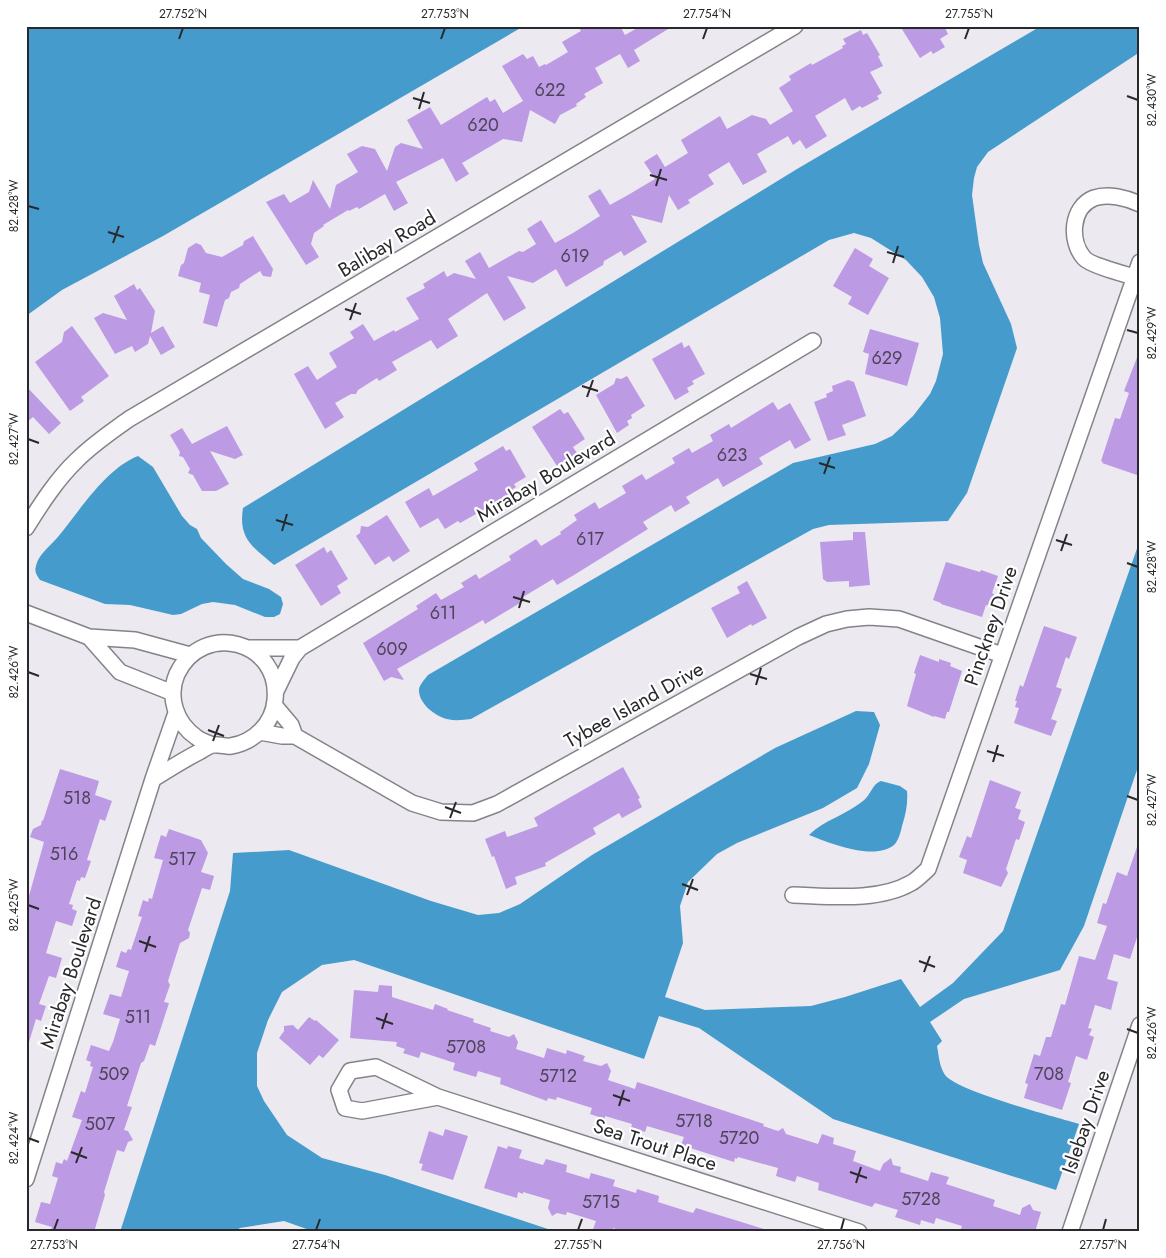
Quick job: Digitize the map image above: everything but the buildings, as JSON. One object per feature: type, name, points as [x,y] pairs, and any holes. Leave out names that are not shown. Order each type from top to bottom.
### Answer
[{"type":"street","name":"Balibay Road","points":[[26,528],[42,503],[75,461],[129,419],[795,26]]},
{"type":"street","points":[[1134,277],[1084,259],[1074,242],[1075,220],[1081,208],[1094,198],[1113,196],[1140,204]]},
{"type":"street","name":"Pinckney Drive","points":[[793,895],[860,896],[893,891],[912,883],[928,868],[1140,262]]},
{"type":"street","name":"Mirabay Boulevard","points":[[276,691],[292,658],[300,648],[814,341]]},
{"type":"street","points":[[26,614],[89,637],[135,640],[190,655],[203,647],[218,643],[233,643],[248,648],[300,648]]},
{"type":"street","name":"Tybee Island Drive","points":[[260,732],[295,736],[412,803],[441,812],[473,813],[497,804],[798,636],[826,624],[847,619],[869,617],[899,619],[1002,655]]},
{"type":"street","points":[[89,637],[120,672],[173,693]]},
{"type":"street","points":[[117,669],[121,648],[128,639]]},
{"type":"street","name":"Mirabay Boulevard","points":[[190,655],[181,666],[175,679],[173,693],[176,713],[185,728],[197,739],[213,745],[230,746],[246,742],[260,732],[270,720],[275,706],[276,691],[272,674],[262,658],[248,648]]},
{"type":"street","name":"Tybee Island Drive","points":[[275,706],[291,725],[295,736]]},
{"type":"street","name":"Mirabay Boulevard","points":[[26,1179],[153,779],[176,713]]},
{"type":"street","name":"Mirabay Boulevard","points":[[153,779],[213,745]]},
{"type":"street","name":"Islebay Drive","points":[[1070,1232],[1140,1025]]},
{"type":"street","name":"Sea Trout Place","points":[[438,1096],[362,1111],[345,1108],[339,1090],[350,1072],[376,1067],[438,1096],[859,1232]]},
{"type":"water","points":[[26,26],[524,26],[163,236],[62,290],[26,316]]},
{"type":"water","points":[[1041,26],[1140,26],[1140,52],[988,152],[977,167],[972,195],[979,245],[983,263],[1011,324],[1017,348],[967,493],[948,521],[829,525],[813,529],[471,719],[453,720],[442,717],[424,704],[419,694],[419,689],[428,675],[793,463],[875,444],[892,436],[913,416],[930,394],[936,381],[943,354],[940,318],[934,297],[922,277],[906,260],[871,238],[854,233],[829,240],[274,565],[254,547],[245,535],[242,519],[243,508],[797,169]]},
{"type":"water","points":[[138,456],[153,467],[182,516],[190,525],[197,529],[201,538],[226,564],[243,579],[269,589],[281,597],[283,604],[280,614],[274,617],[265,617],[235,605],[213,602],[202,604],[181,614],[173,615],[130,605],[105,604],[40,580],[35,568],[42,554],[93,492],[126,462]]},
{"type":"water","points":[[1140,540],[1140,761],[1084,926],[1060,970],[964,999],[930,1022],[942,1041],[937,1046],[942,1068],[945,1075],[953,1081],[986,1096],[1079,1124],[1056,1190],[833,1119],[699,1028],[659,1016],[644,1059],[354,960],[322,965],[282,992],[268,1020],[257,1053],[257,1086],[264,1101],[287,1135],[322,1158],[385,1175],[557,1232],[315,1232],[284,1221],[240,1228],[233,1232],[120,1232],[230,891],[233,853],[289,850],[431,901],[478,915],[499,913],[520,904],[592,855],[775,748],[856,711],[874,712],[880,725],[869,764],[857,788],[823,808],[737,843],[717,854],[688,882],[680,906],[683,943],[665,997],[705,1010],[811,1006],[901,979],[920,1007],[953,983],[1003,931]]},
{"type":"water","points":[[881,781],[900,786],[907,791],[906,813],[900,835],[895,844],[887,849],[865,851],[840,846],[809,835],[821,825],[863,801],[878,782]]}]
